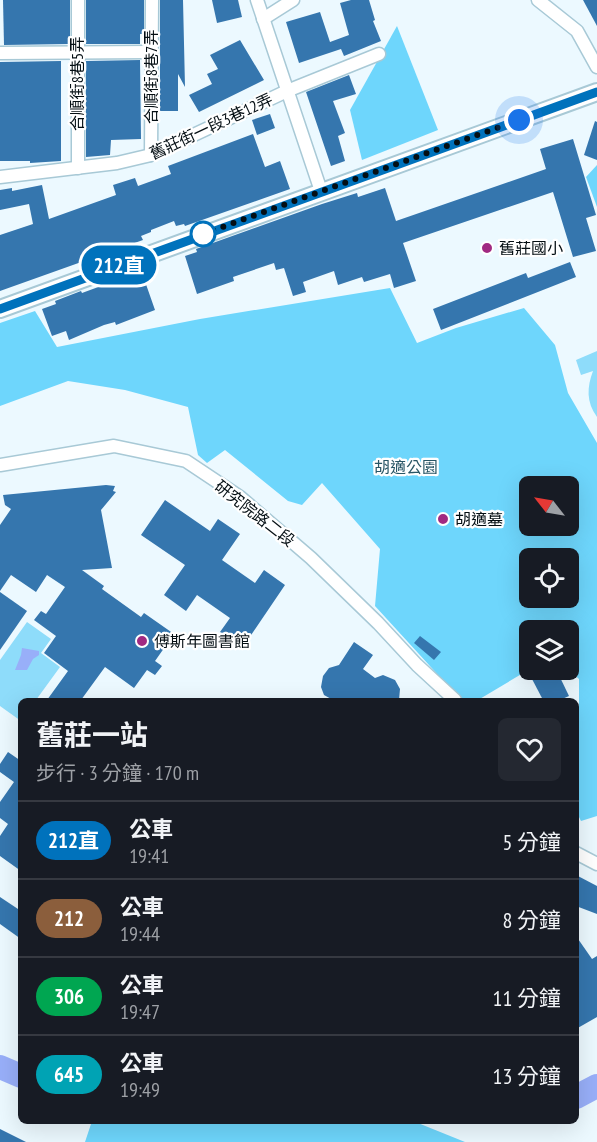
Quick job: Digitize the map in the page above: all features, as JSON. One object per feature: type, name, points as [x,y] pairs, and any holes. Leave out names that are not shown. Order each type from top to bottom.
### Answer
[{"type":"main road","points":[[0,309],[597,92]]},
{"type":"street","name":"合順街8巷5弄","points":[[78,0],[78,168]]},
{"type":"street","name":"合順街8巷7弄","points":[[151,155],[152,0]]},
{"type":"street","points":[[257,0],[321,191]]},
{"type":"street","points":[[263,19],[293,0]]},
{"type":"street","points":[[538,0],[576,31],[597,67]]},
{"type":"street","points":[[0,53],[151,52]]},
{"type":"street","name":"舊莊街一段3巷12弄","points":[[0,177],[117,163],[151,155],[287,91],[379,54]]},
{"type":"street","name":"研究院路二段","points":[[0,465],[114,446],[186,461],[240,497],[311,558],[453,698]]},
{"type":"street","points":[[579,855],[597,864]]},
{"type":"shaded area","points":[[597,351],[597,417],[591,406],[589,394],[593,371],[581,375],[576,360]]},
{"type":"shaded area","points":[[27,622],[51,639],[41,653],[60,667],[37,698],[18,698],[18,719],[0,706],[0,660]]},
{"type":"shaded area","points":[[22,648],[39,651],[39,655],[33,659],[27,670],[15,670],[21,655]]},
{"type":"green space","points":[[397,26],[438,130],[362,160],[350,110]]},
{"type":"green space","points":[[597,165],[597,207],[586,177]]},
{"type":"green space","name":"胡適公園","points":[[390,288],[417,343],[456,328],[524,308],[555,345],[568,393],[597,443],[597,816],[581,821],[579,817],[579,620],[519,620],[519,676],[481,698],[459,698],[375,606],[380,549],[322,483],[302,505],[288,501],[225,450],[207,463],[198,455],[188,407],[125,390],[68,381],[0,406],[0,323],[35,311],[57,347],[200,319]]},
{"type":"green space","points":[[91,1124],[420,1124],[465,1142],[85,1142]]},
{"type":"building","points":[[3,0],[70,0],[70,44],[4,45]]},
{"type":"building","points":[[86,0],[144,0],[144,34],[140,34],[140,44],[86,44]]},
{"type":"building","points":[[160,0],[183,0],[185,87],[178,74],[178,111],[160,111]]},
{"type":"building","points":[[212,0],[238,0],[242,17],[217,23]]},
{"type":"building","points":[[351,0],[369,0],[375,20],[373,21],[381,41],[344,56],[341,49],[299,63],[286,22],[320,12],[330,42],[349,35],[340,3]]},
{"type":"building","points":[[583,0],[597,0],[597,26]]},
{"type":"building","points":[[240,40],[264,80],[199,112],[189,95],[212,84],[207,74],[218,69],[210,55]]},
{"type":"building","points":[[140,60],[141,139],[111,140],[110,155],[86,157],[86,61]]},
{"type":"building","points":[[61,61],[61,161],[30,163],[30,161],[0,161],[0,62]]},
{"type":"building","points":[[349,75],[356,94],[333,101],[345,133],[338,136],[345,161],[331,166],[306,92]]},
{"type":"building","points":[[270,114],[275,128],[257,135],[252,120]]},
{"type":"building","points":[[595,121],[597,122],[597,160],[584,155]]},
{"type":"building","points":[[253,134],[265,167],[280,161],[290,189],[185,226],[184,224],[176,226],[174,221],[141,236],[143,240],[0,291],[0,235],[33,224],[29,204],[0,210],[0,190],[12,188],[12,191],[42,185],[49,219],[116,195],[113,185],[135,178],[138,186],[171,174],[168,166]]},
{"type":"building","points":[[573,139],[596,215],[586,218],[596,251],[573,257],[553,192],[403,243],[416,281],[394,288],[390,274],[364,282],[362,277],[338,285],[334,271],[303,282],[306,292],[293,296],[284,268],[276,270],[274,263],[233,277],[234,281],[197,294],[185,256],[197,252],[196,249],[322,204],[357,193],[358,197],[385,188],[396,221],[546,169],[540,149]]},
{"type":"building","points":[[570,262],[576,277],[441,330],[433,309],[526,273],[528,278]]},
{"type":"building","points":[[141,270],[155,310],[116,325],[115,322],[104,325],[69,340],[66,331],[52,336],[42,309],[56,304],[55,301]]},
{"type":"building","points":[[115,486],[113,491],[116,492],[101,510],[112,568],[82,570],[104,586],[102,589],[141,617],[144,613],[174,634],[155,661],[162,666],[155,675],[147,670],[134,688],[105,667],[82,698],[48,698],[68,671],[44,653],[56,636],[34,620],[41,611],[46,614],[65,587],[47,575],[36,592],[11,575],[0,591],[0,525],[11,509],[5,505],[3,495]]},
{"type":"building","points":[[165,500],[210,531],[218,519],[240,534],[222,560],[255,583],[264,570],[285,585],[243,647],[220,632],[230,618],[197,595],[186,611],[164,595],[185,565],[141,535]]},
{"type":"building","points":[[0,592],[27,611],[0,650]]},
{"type":"building","points":[[420,636],[441,652],[434,660],[414,643]]},
{"type":"building","points":[[354,642],[373,655],[363,669],[375,678],[383,675],[395,680],[400,689],[399,698],[329,698],[324,695],[321,687],[323,676],[329,668],[339,665]]},
{"type":"building","points":[[533,680],[561,680],[569,696],[564,698],[542,698]]},
{"type":"building","points":[[8,752],[18,759],[18,869],[0,856],[0,836],[8,824],[0,818],[0,802],[14,782],[0,772],[0,764]]},
{"type":"building","points":[[579,877],[597,886],[597,914],[579,907]]},
{"type":"building","points":[[0,897],[18,909],[18,937],[0,924]]},
{"type":"building","points":[[579,940],[592,959],[597,956],[597,1017],[579,1027]]},
{"type":"building","points":[[0,1129],[26,1142],[0,1142]]},
{"type":"waterway","points":[[0,1067],[18,1075]]},
{"type":"waterway","points":[[579,1095],[597,1086]]},
{"type":"bus line","name":"212直","points":[[0,309],[597,92]]},
{"type":"place","name":"舊莊國小","points":[[487,248]]},
{"type":"place","name":"胡適墓","points":[[443,519]]},
{"type":"place","name":"傅斯年圖書館","points":[[142,641]]},
{"type":"route","points":[[203,234],[519,120]]}]
